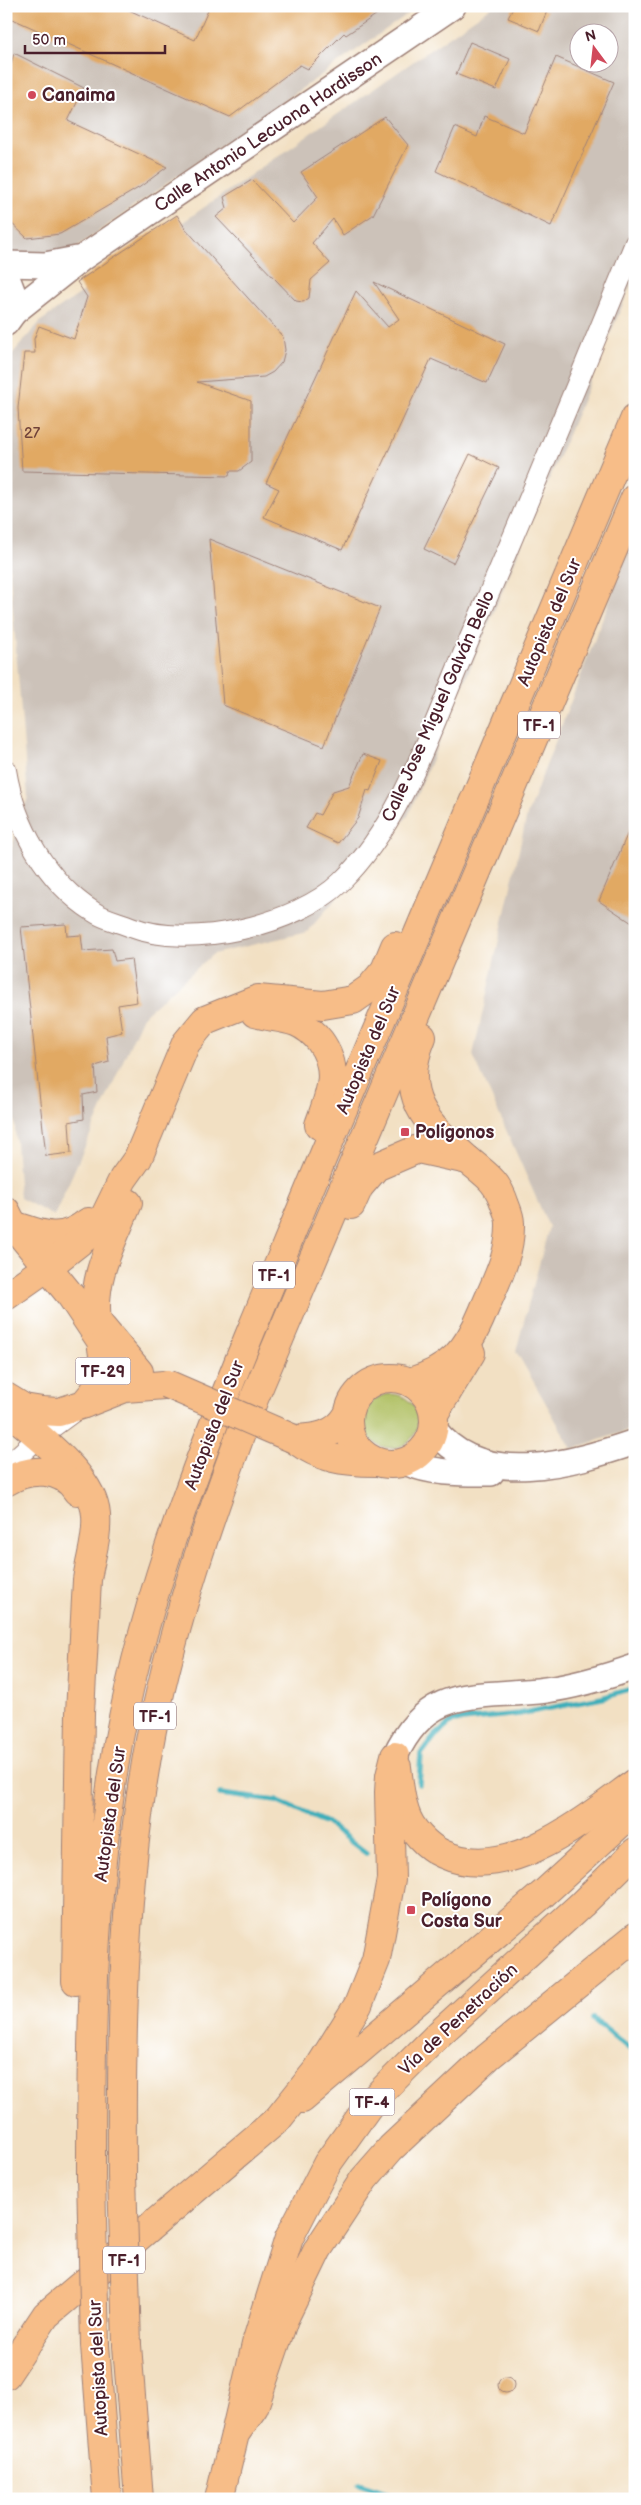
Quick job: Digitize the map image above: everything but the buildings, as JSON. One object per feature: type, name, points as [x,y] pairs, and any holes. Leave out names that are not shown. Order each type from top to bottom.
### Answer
[{"type":"main road","name":"Autopista del Sur","points":[[107,2499],[95,2345],[91,2178],[91,2026],[98,1902],[114,1766],[144,1629],[174,1532],[206,1440],[318,1168],[635,418]]},
{"type":"main road","name":"Autopista del Sur","points":[[139,2499],[127,2345],[121,2054],[128,1912],[137,1823],[152,1730],[177,1626],[210,1517],[254,1399],[635,498]]},
{"type":"main road","points":[[6,1296],[96,1229],[103,1220],[107,1207],[138,1158],[186,1043],[205,1020],[258,999],[323,1005],[353,1000],[370,988],[385,970],[403,928],[427,912]]},
{"type":"main road","points":[[410,1382],[432,1376],[447,1365],[464,1347],[475,1330],[508,1253],[510,1221],[501,1193],[486,1172],[468,1160],[423,1116],[411,1080],[418,1049],[449,974],[443,952]]},
{"type":"main road","points":[[237,1007],[296,1022],[317,1037],[326,1050],[333,1068],[332,1082],[329,1096],[311,1146],[318,1168]]},
{"type":"main road","points":[[304,1280],[326,1265],[359,1187],[376,1167],[418,1149],[468,1160]]},
{"type":"main road","points":[[99,1331],[95,1293],[98,1278],[137,1180],[138,1158]]},
{"type":"main road","points":[[10,1218],[46,1236],[60,1236],[75,1233],[107,1207]]},
{"type":"main road","points":[[10,1218],[46,1268],[71,1296],[85,1306],[99,1331],[139,1372],[294,1439],[311,1451],[347,1462],[390,1464],[406,1462],[419,1455],[428,1443],[434,1422],[470,1357],[475,1330]]},
{"type":"main road","name":"TF-29","points":[[6,1397],[24,1408],[42,1411],[59,1412],[84,1404],[94,1392],[103,1370],[99,1331]]},
{"type":"main road","points":[[294,1439],[320,1437],[341,1427],[351,1403],[359,1392],[370,1383],[382,1378],[396,1378],[410,1382],[421,1389],[429,1400],[434,1422]]},
{"type":"main road","points":[[84,1404],[126,1388],[167,1384]]},
{"type":"main road","points":[[6,1408],[74,1470],[92,1498],[96,1526],[94,1553],[89,1565]]},
{"type":"main road","points":[[347,1416],[348,1430],[353,1443],[363,1454],[376,1462]]},
{"type":"main road","points":[[6,1482],[25,1473],[48,1472],[66,1479],[74,1486],[85,1506],[86,1550],[89,1565],[80,1712],[75,1996],[91,2026]]},
{"type":"main road","points":[[395,1756],[405,1814],[422,1839],[434,1850],[465,1861],[499,1861],[519,1855],[562,1833],[635,1784]]},
{"type":"main road","points":[[278,2119],[318,2069],[358,2005],[376,1960],[391,1878],[389,1792],[390,1776],[395,1756]]},
{"type":"main road","name":"Vía de Penetración","points":[[278,2119],[544,1894],[635,1810]]},
{"type":"main road","name":"Vía de Penetración","points":[[235,2434],[256,2340],[289,2238],[327,2164],[372,2101],[440,2034],[635,1852]]},
{"type":"main road","points":[[235,2434],[254,2407],[284,2319],[299,2284],[318,2248],[364,2179],[391,2148],[488,2058],[635,1937]]},
{"type":"main road","name":"TF-4","points":[[6,2375],[46,2315],[278,2119]]},
{"type":"main road","name":"TF-4","points":[[219,2499],[235,2434]]},
{"type":"street","name":"Calle Antonio Lecuona Hardisson","points":[[10,318],[82,258],[453,6]]},
{"type":"street","name":"Calle Jose Miguel Galván Bello","points":[[6,770],[9,788],[30,841],[57,882],[95,913],[140,930],[185,935],[233,932],[313,904],[341,881],[393,815],[550,454],[635,243]]},
{"type":"street","points":[[6,264],[22,266],[45,265],[82,258]]},
{"type":"street","points":[[6,275],[14,296],[10,318]]},
{"type":"street","points":[[6,1467],[38,1438],[84,1404]]},
{"type":"street","points":[[434,1422],[444,1442],[463,1455],[484,1463],[518,1467]]},
{"type":"street","points":[[406,1462],[419,1468],[469,1473],[491,1473],[518,1467],[574,1460],[635,1442]]},
{"type":"street","points":[[395,1756],[407,1734],[420,1719],[432,1708],[449,1700],[479,1695],[563,1687],[635,1667]]},
{"type":"shaded area","points":[[6,6],[419,6],[65,255],[18,260],[6,247]]},
{"type":"shaded area","points":[[493,6],[635,6],[635,275],[408,816],[307,932],[213,954],[143,1016],[54,1216],[20,1198],[6,1003],[6,865],[28,797],[6,526],[6,361],[41,321]]},
{"type":"shaded area","points":[[635,535],[635,1428],[572,1449],[516,1351],[549,1227],[473,1055],[527,815]]},
{"type":"green space","points":[[391,1394],[401,1396],[410,1402],[416,1411],[418,1421],[416,1431],[410,1440],[401,1446],[391,1448],[381,1446],[372,1440],[366,1431],[364,1421],[366,1411],[372,1402],[381,1396]]},
{"type":"waterway","points":[[419,1784],[421,1754],[435,1736],[453,1721],[519,1714],[602,1698],[635,1688]]},
{"type":"waterway","points":[[220,1794],[276,1801],[327,1823],[366,1853]]},
{"type":"waterway","points":[[593,2019],[635,2053]]},
{"type":"waterway","points":[[359,2484],[405,2499]]},
{"type":"place","name":"Canaima","points":[[32,95]]},
{"type":"place","name":"Polígonos","points":[[405,1132]]},
{"type":"place","name":"Polígono Costa Sur","points":[[411,1910]]}]
